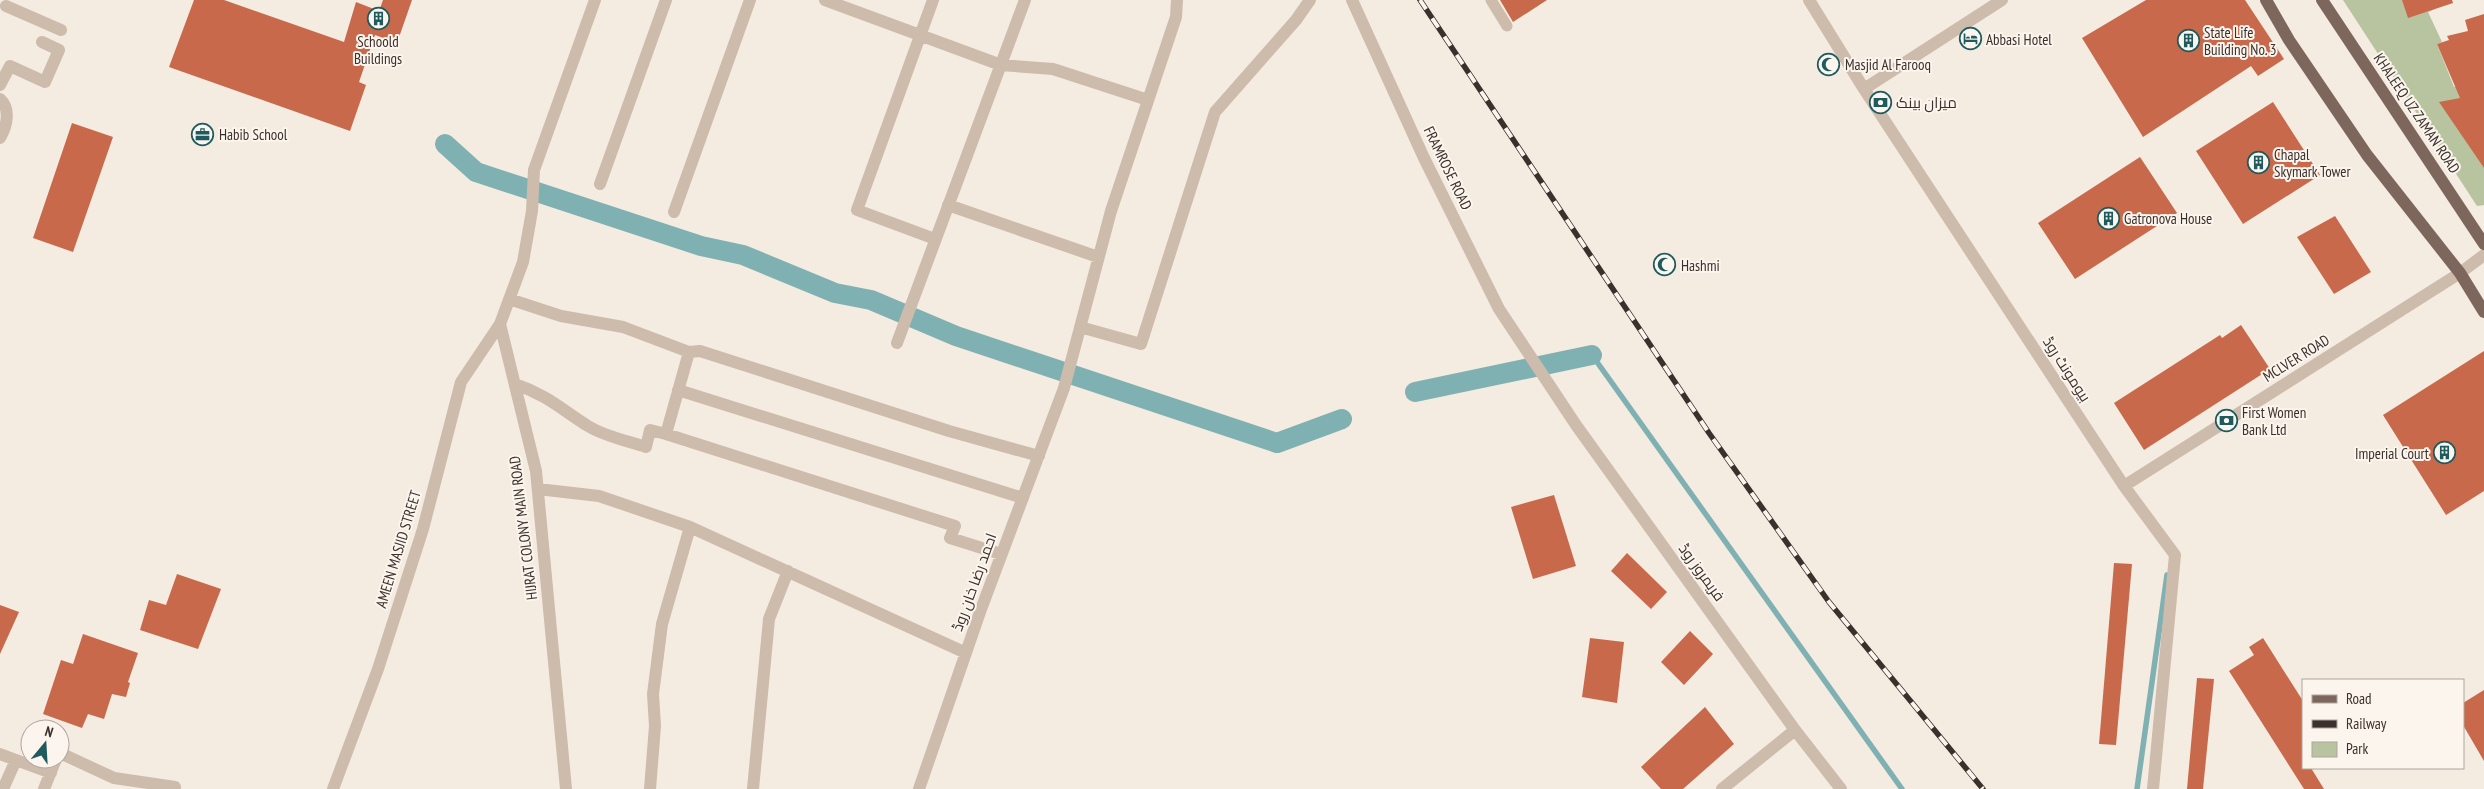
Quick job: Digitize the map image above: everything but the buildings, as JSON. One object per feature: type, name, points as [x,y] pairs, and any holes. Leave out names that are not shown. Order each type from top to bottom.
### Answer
[{"type":"main road","points":[[2266,0],[2289,40],[2367,155],[2460,272],[2484,312]]},
{"type":"main road","name":"KHALEEQ UZ ZAMAN ROAD","points":[[2322,0],[2484,244]]},
{"type":"street","points":[[500,324],[523,262],[532,211],[534,170],[595,0]]},
{"type":"street","points":[[600,184],[666,0]]},
{"type":"street","points":[[674,212],[750,0]]},
{"type":"street","points":[[826,0],[1001,66],[1053,69],[1148,100]]},
{"type":"street","points":[[933,0],[856,210],[935,239]]},
{"type":"street","points":[[897,343],[1025,0]]},
{"type":"street","name":"احمد رضا خان روڈ","points":[[919,789],[1001,554],[1064,388],[1111,211],[1176,17],[1177,0]]},
{"type":"street","points":[[1080,327],[1141,344],[1215,112],[1296,20],[1310,0]]},
{"type":"street","name":"FRAMROSE ROAD","points":[[1352,0],[1424,158],[1499,309],[1540,372]]},
{"type":"street","name":"بیومونٹ روڈ","points":[[1809,0],[1864,89],[2124,486],[2175,555],[2153,789]]},
{"type":"street","points":[[1864,89],[2002,0]]},
{"type":"street","points":[[6,4],[61,30]]},
{"type":"street","points":[[0,85],[10,66],[46,82],[58,50],[42,42]]},
{"type":"street","points":[[0,99],[6,104],[8,111],[0,138]]},
{"type":"street","points":[[948,205],[1098,257]]},
{"type":"street","name":"MCLVER ROAD","points":[[2124,486],[2484,256]]},
{"type":"street","points":[[509,299],[561,316],[623,327],[689,352],[700,352],[949,431],[1039,456]]},
{"type":"street","name":"HIJRAT COLONY MAIN ROAD","points":[[500,324],[536,471],[566,789]]},
{"type":"street","name":"AMEEN MASJID STREET","points":[[333,789],[378,669],[423,529],[461,382],[500,324]]},
{"type":"street","points":[[666,434],[689,352]]},
{"type":"street","name":"فریمروز روڈ","points":[[1540,372],[1795,730],[1841,789]]},
{"type":"street","points":[[515,384],[539,392],[589,427],[621,440],[646,447],[650,430],[666,434],[954,526],[950,538],[1001,554]]},
{"type":"street","points":[[678,390],[1023,498]]},
{"type":"street","points":[[538,490],[599,496],[690,527],[788,570],[966,653]]},
{"type":"street","points":[[650,789],[655,726],[653,694],[662,624],[690,527]]},
{"type":"street","points":[[753,789],[769,619],[788,570]]},
{"type":"street","points":[[1722,789],[1795,730]]},
{"type":"street","points":[[0,754],[51,773]]},
{"type":"street","points":[[70,758],[114,778],[175,787]]},
{"type":"street","points":[[3,789],[16,760]]},
{"type":"street","points":[[44,789],[52,769]]},
{"type":"lane","points":[[1491,0],[1507,26]]},
{"type":"green space","points":[[2343,0],[2434,0],[2435,9],[2428,12],[2442,42],[2437,44],[2454,87],[2484,78],[2484,205],[2477,206]]},
{"type":"waterway","points":[[445,144],[476,172],[701,246],[743,255],[835,293],[871,300],[956,336],[1277,443],[1342,419]]},
{"type":"waterway","points":[[1592,355],[1902,789]]},
{"type":"waterway","points":[[1415,392],[1592,355]]},
{"type":"waterway","points":[[2137,789],[2167,575]]},
{"type":"railway","points":[[1420,0],[1709,433],[1829,602],[1983,789]]},
{"type":"place","name":"Schoold Buildings","points":[[378,18]]},
{"type":"place","name":"Abbasi Hotel","points":[[1970,39]]},
{"type":"place","name":"State Life Building No. 3","points":[[2188,41]]},
{"type":"place","name":"Masjid Al Farooq","points":[[1829,64]]},
{"type":"place","name":"میزان بینک","points":[[1880,102]]},
{"type":"place","name":"Habib School","points":[[203,134]]},
{"type":"place","name":"Chapal Skymark Tower","points":[[2258,163]]},
{"type":"place","name":"Gatronova House","points":[[2108,218]]},
{"type":"place","name":"Hashmi","points":[[1665,265]]},
{"type":"place","name":"First Women Bank Ltd","points":[[2226,421]]},
{"type":"place","name":"Imperial Court","points":[[2445,453]]}]
